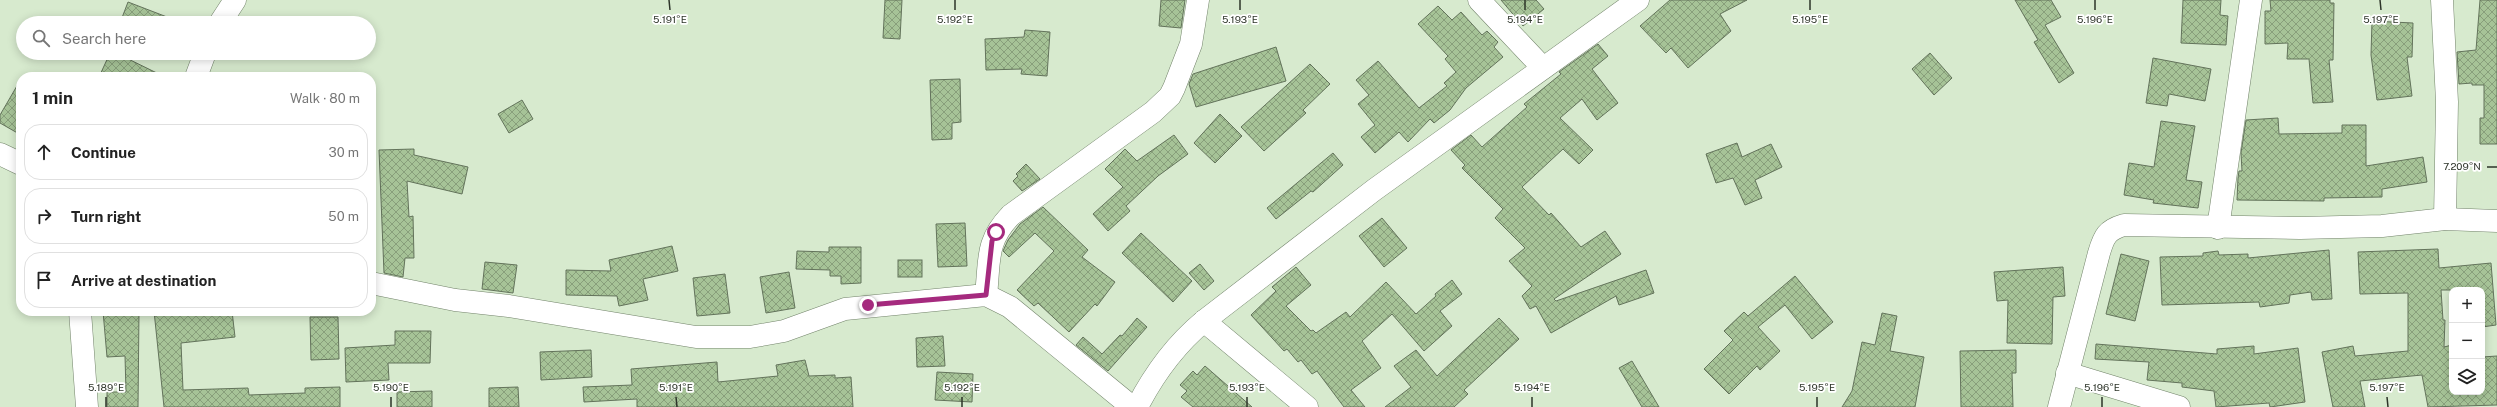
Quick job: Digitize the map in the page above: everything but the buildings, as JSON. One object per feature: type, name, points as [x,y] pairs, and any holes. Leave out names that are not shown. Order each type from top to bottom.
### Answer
[{"type":"street","points":[[225,16],[236,0]]},
{"type":"street","points":[[986,295],[992,241],[1001,226],[1011,215],[1153,112],[1170,96],[1191,44],[1198,0]]},
{"type":"street","points":[[1479,0],[1543,68]]},
{"type":"street","points":[[1137,407],[1166,359],[1186,336],[1204,321],[1374,190],[1638,0]]},
{"type":"street","points":[[2218,228],[2251,0]]},
{"type":"street","points":[[2442,0],[2447,102],[2445,219]]},
{"type":"street","points":[[198,72],[202,60]]},
{"type":"street","points":[[0,154],[16,162]]},
{"type":"street","points":[[2059,407],[2104,235],[2110,229],[2124,225],[2218,228],[2382,226],[2445,219],[2497,221]]},
{"type":"street","points":[[376,284],[455,300],[509,306],[696,337],[750,337],[784,331],[845,308],[986,295],[1010,307],[1132,407]]},
{"type":"street","points":[[80,316],[88,407]]},
{"type":"street","points":[[1204,321],[1307,407]]},
{"type":"street","points":[[2067,373],[2178,407]]},
{"type":"route","points":[[868,305],[986,295],[992,241],[996,232]]}]
